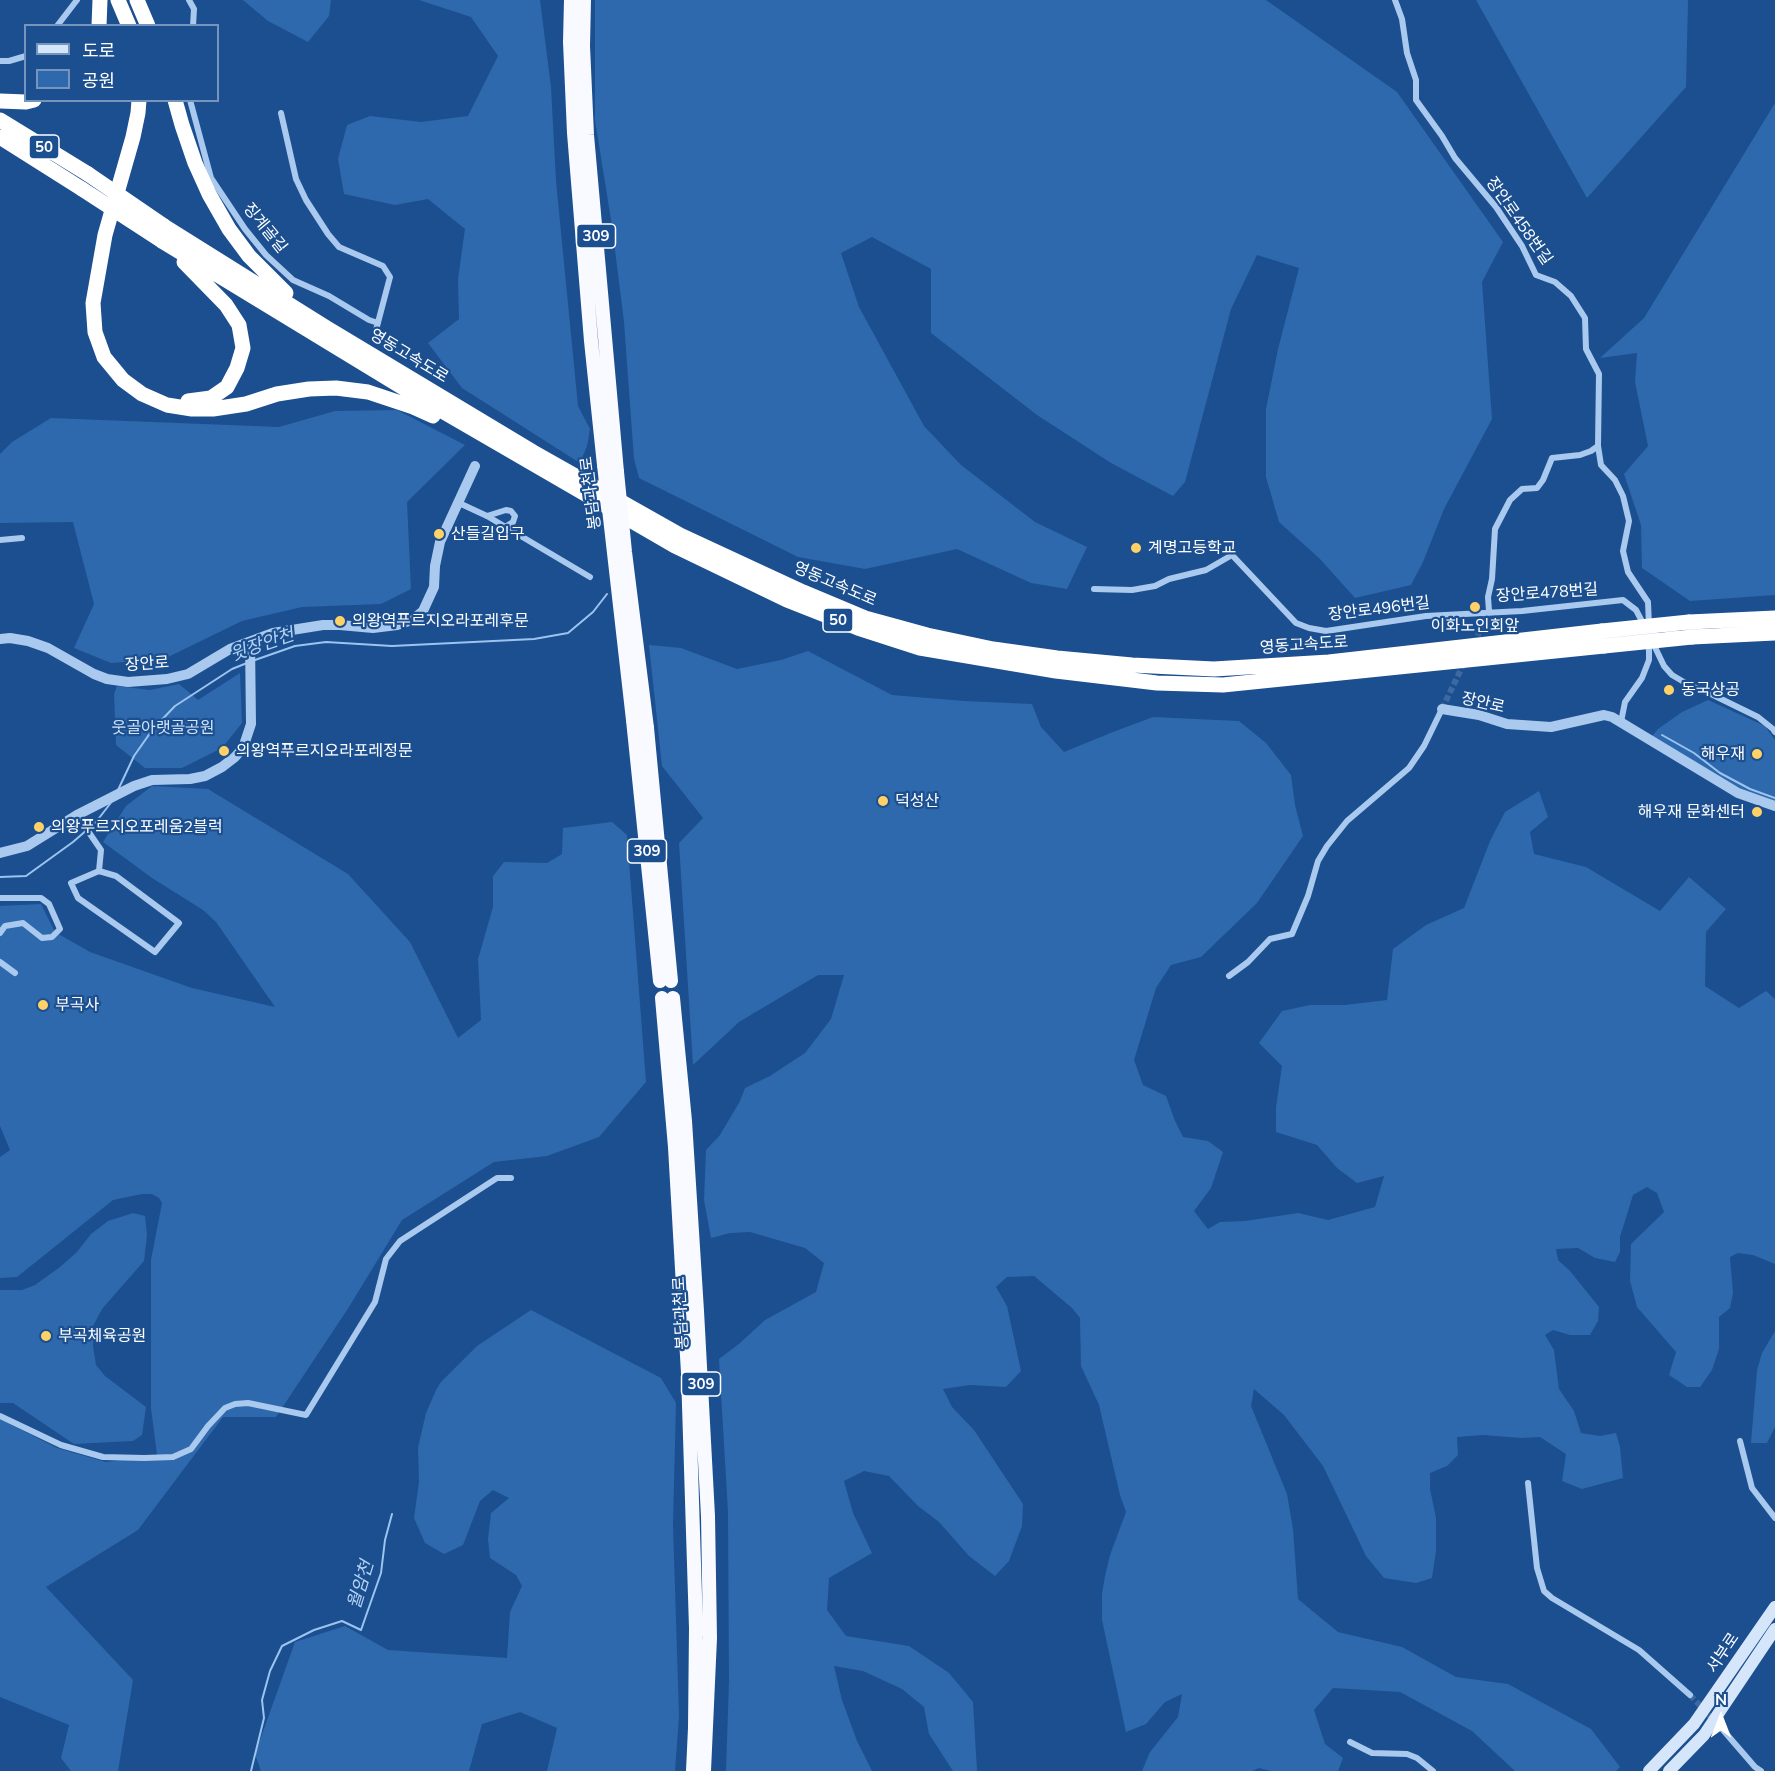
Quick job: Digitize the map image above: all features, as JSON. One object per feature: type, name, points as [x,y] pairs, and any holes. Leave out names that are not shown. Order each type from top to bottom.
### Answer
[{"type":"highway","points":[[99,24],[100,0]]},
{"type":"highway","points":[[118,0],[128,24]]},
{"type":"highway","points":[[125,0],[134,24]]},
{"type":"highway","points":[[137,0],[147,24]]},
{"type":"highway","name":"봉담과천로","points":[[572,0],[570,42],[574,133],[591,341],[633,720],[666,981],[647,728],[617,472],[587,135],[583,46],[584,0]]},
{"type":"highway","points":[[0,101],[24,102]]},
{"type":"highway","points":[[139,102],[133,137],[105,236],[93,303],[95,332],[104,357],[123,380],[142,394],[167,405],[192,409],[213,409],[246,404],[277,394],[309,388],[336,388],[368,392],[412,406],[519,456]]},
{"type":"highway","points":[[145,102],[145,113],[112,238],[103,282],[100,302],[101,330],[109,352],[126,374],[145,388],[168,398],[192,401],[211,398],[227,387],[237,368],[243,348],[239,325],[226,305],[163,233]]},
{"type":"highway","points":[[176,102],[195,163],[209,195],[229,230],[249,256],[273,281],[327,328]]},
{"type":"highway","name":"영동고속도로","points":[[0,120],[85,182],[424,401],[675,546],[787,600],[858,628],[920,648],[1056,671],[1157,683],[1223,685],[1604,646],[1691,629],[1775,618]]},
{"type":"highway","name":"영동고속도로","points":[[0,137],[85,182]]},
{"type":"highway","name":"영동고속도로","points":[[163,233],[533,452],[680,535],[865,618],[927,635],[993,649],[1057,658],[1214,669],[1329,662],[1602,631],[1691,629],[1775,633]]},
{"type":"highway","name":"봉담과천로","points":[[693,1771],[696,1628],[689,1408],[667,998],[687,1156],[707,1505],[710,1638],[704,1771]]},
{"type":"main road","name":"서부로","points":[[1649,1771],[1694,1724],[1775,1607]]},
{"type":"main road","name":"서부로","points":[[1669,1771],[1704,1735],[1775,1629]]},
{"type":"street","points":[[59,24],[77,0]]},
{"type":"street","points":[[189,0],[194,9],[194,24]]},
{"type":"street","name":"장안로458번길","points":[[1395,0],[1416,80],[1416,100],[1455,158],[1496,207],[1522,246],[1536,274],[1555,282],[1570,296],[1585,318],[1586,349],[1599,374],[1598,446],[1601,465],[1615,480],[1623,496],[1629,521],[1623,551],[1628,572],[1648,602],[1649,635],[1664,666],[1672,675],[1689,685],[1758,717],[1775,732]]},
{"type":"street","points":[[0,61],[24,57]]},
{"type":"street","name":"징계골길","points":[[191,102],[211,178],[245,229],[266,255],[293,280],[329,296],[378,323]]},
{"type":"street","points":[[281,113],[296,179],[327,234],[339,247],[383,266],[390,277],[376,330]]},
{"type":"street","name":"장안로478번길","points":[[1598,446],[1580,455],[1552,458],[1537,488],[1522,489],[1510,500],[1495,529],[1492,579],[1488,597],[1489,612],[1522,611],[1623,600],[1636,610],[1649,635]]},
{"type":"street","name":"장안로","points":[[0,639],[28,641],[48,648],[94,674],[128,682],[167,679],[188,674],[230,649],[250,647],[273,633],[296,628],[340,625],[373,628],[397,625],[412,620],[423,612],[434,587],[440,542],[475,466]]},
{"type":"street","points":[[459,503],[487,516],[590,576]]},
{"type":"street","points":[[487,516],[506,510],[511,511],[515,516],[513,522],[505,527]]},
{"type":"street","points":[[0,540],[22,538]]},
{"type":"street","name":"장안로496번길","points":[[1094,589],[1132,590],[1155,586],[1169,579],[1206,570],[1232,555],[1296,623],[1310,628],[1326,631],[1426,616],[1489,612]]},
{"type":"street","points":[[1622,722],[1625,702],[1642,678],[1649,660],[1649,635]]},
{"type":"street","points":[[0,853],[27,846],[80,819],[105,800],[134,786],[152,780],[190,780],[205,776],[235,757],[243,748],[251,724],[250,647]]},
{"type":"street","name":"장안로","points":[[1229,976],[1248,962],[1270,939],[1292,934],[1308,896],[1318,861],[1327,846],[1347,821],[1409,768],[1424,746],[1442,709],[1479,715],[1507,724],[1551,727],[1604,715],[1612,717],[1738,793],[1775,806]]},
{"type":"street","points":[[80,819],[100,850],[99,871]]},
{"type":"street","points":[[99,871],[116,876],[179,923],[155,952],[78,898],[72,883],[99,871]]},
{"type":"street","points":[[0,898],[41,898],[49,904],[60,929],[52,938],[42,938],[23,923],[5,926],[0,933]]},
{"type":"street","points":[[0,962],[15,973]]},
{"type":"street","points":[[0,1416],[61,1445],[103,1458],[144,1458],[173,1457],[191,1449],[225,1408],[235,1404],[248,1403],[306,1415],[375,1302],[386,1259],[400,1241],[497,1178],[511,1178]]},
{"type":"street","points":[[1740,1441],[1752,1488],[1775,1518]]},
{"type":"street","points":[[1528,1483],[1537,1568],[1544,1591],[1639,1650],[1690,1695]]},
{"type":"street","points":[[1723,1730],[1761,1771]]},
{"type":"street","points":[[1350,1742],[1372,1752],[1407,1754],[1417,1758],[1433,1771]]},
{"type":"green space","points":[[243,0],[331,0],[329,16],[308,42],[268,21]]},
{"type":"green space","points":[[419,0],[540,0],[551,87],[556,181],[578,406],[590,429],[587,446],[580,463],[462,388],[428,343],[459,319],[458,279],[465,229],[428,199],[395,205],[344,194],[338,159],[347,125],[370,116],[421,122],[468,116],[498,56],[471,17]]},
{"type":"green space","points":[[595,0],[1266,0],[1397,92],[1503,242],[1482,282],[1492,419],[1444,509],[1423,562],[1411,585],[1355,598],[1320,559],[1279,522],[1266,477],[1266,409],[1278,349],[1299,268],[1257,255],[1231,309],[1185,482],[1173,496],[1111,463],[1037,415],[931,333],[931,269],[872,237],[841,253],[859,307],[924,426],[961,465],[1035,522],[1087,547],[1067,589],[1031,583],[957,549],[865,569],[798,557],[639,478],[634,459],[624,322],[595,120]]},
{"type":"green space","points":[[1476,0],[1688,0],[1686,87],[1587,198]]},
{"type":"green space","points":[[1775,103],[1775,595],[1690,601],[1642,568],[1641,525],[1624,474],[1648,446],[1635,382],[1637,353],[1600,358],[1644,318]]},
{"type":"green space","points":[[397,410],[465,445],[407,502],[411,589],[381,604],[302,607],[242,621],[164,659],[111,663],[74,648],[94,604],[73,522],[0,523],[0,454],[12,442],[51,418],[279,427],[335,411]]},
{"type":"green space","points":[[649,645],[681,648],[737,669],[781,660],[808,651],[892,695],[1032,704],[1041,727],[1064,752],[1153,717],[1239,721],[1266,743],[1291,775],[1295,805],[1303,836],[1257,903],[1201,957],[1171,965],[1156,988],[1134,1060],[1143,1085],[1166,1096],[1183,1137],[1208,1141],[1223,1152],[1211,1188],[1194,1211],[1208,1229],[1220,1222],[1245,1221],[1298,1213],[1328,1220],[1375,1207],[1384,1176],[1357,1183],[1337,1168],[1317,1145],[1276,1132],[1276,1107],[1282,1066],[1259,1043],[1282,1011],[1310,1005],[1345,1005],[1387,1000],[1393,949],[1426,925],[1464,908],[1490,841],[1505,812],[1539,791],[1548,817],[1530,832],[1534,854],[1586,867],[1660,911],[1689,877],[1726,909],[1706,932],[1705,986],[1739,1008],[1766,991],[1775,999],[1775,1264],[1753,1255],[1738,1253],[1730,1257],[1733,1293],[1730,1308],[1719,1317],[1719,1349],[1712,1370],[1700,1387],[1687,1387],[1669,1375],[1676,1352],[1637,1307],[1630,1281],[1631,1244],[1664,1212],[1657,1193],[1647,1187],[1633,1195],[1620,1237],[1620,1252],[1615,1262],[1595,1258],[1578,1248],[1556,1249],[1558,1260],[1570,1271],[1599,1307],[1598,1321],[1590,1335],[1570,1335],[1553,1330],[1545,1335],[1554,1350],[1559,1389],[1574,1411],[1581,1433],[1600,1436],[1616,1433],[1620,1447],[1623,1478],[1582,1489],[1562,1481],[1566,1454],[1540,1437],[1483,1435],[1457,1437],[1458,1455],[1447,1466],[1430,1473],[1430,1489],[1436,1518],[1436,1551],[1432,1578],[1416,1583],[1384,1578],[1366,1556],[1323,1466],[1284,1415],[1254,1389],[1251,1406],[1287,1494],[1293,1529],[1298,1599],[1338,1632],[1402,1647],[1456,1677],[1508,1684],[1591,1729],[1620,1767],[1616,1771],[1515,1771],[1472,1731],[1400,1692],[1333,1688],[1314,1710],[1325,1744],[1343,1758],[1338,1771],[1271,1771],[1259,1768],[1252,1771],[1142,1771],[1150,1752],[1178,1717],[1182,1694],[1165,1702],[1146,1724],[1126,1732],[1102,1620],[1102,1594],[1110,1555],[1126,1512],[1099,1405],[1081,1366],[1080,1318],[1072,1308],[1034,1276],[1007,1277],[996,1287],[1007,1306],[1021,1371],[1006,1387],[970,1385],[943,1389],[952,1407],[974,1430],[1023,1504],[1022,1526],[1009,1561],[995,1576],[969,1556],[939,1522],[918,1506],[889,1476],[864,1471],[844,1481],[853,1513],[872,1553],[829,1578],[827,1610],[846,1636],[909,1646],[949,1673],[973,1702],[977,1771],[953,1771],[929,1734],[924,1707],[902,1689],[863,1671],[834,1666],[842,1700],[857,1741],[872,1771],[726,1771],[729,1681],[728,1512],[719,1359],[765,1320],[816,1292],[824,1263],[805,1248],[750,1232],[730,1233],[711,1238],[704,1200],[706,1150],[720,1135],[745,1088],[770,1076],[805,1053],[831,1019],[844,975],[818,975],[739,1022],[693,1065],[679,843],[703,818],[662,766]]},
{"type":"green space","name":"웃골아랫골공원","points":[[240,673],[242,723],[222,748],[182,768],[145,768],[116,745],[114,694],[117,686],[150,690],[179,684],[198,700]]},
{"type":"green space","points":[[1708,700],[1765,726],[1775,740],[1775,803],[1740,789],[1652,736],[1682,712]]},
{"type":"green space","points":[[152,786],[208,789],[348,874],[410,942],[458,1038],[481,1020],[478,959],[493,907],[493,876],[504,862],[547,863],[562,854],[563,828],[612,822],[627,835],[646,1082],[599,1137],[547,1156],[494,1162],[402,1220],[349,1307],[276,1417],[223,1417],[138,1530],[46,1587],[133,1680],[118,1771],[71,1771],[61,1758],[69,1725],[0,1697],[0,1419],[57,1448],[106,1462],[157,1455],[151,1408],[151,1260],[162,1203],[152,1194],[113,1200],[17,1277],[0,1278],[0,1157],[10,1150],[0,1126],[0,906],[41,904],[55,932],[90,952],[192,988],[275,1007],[216,922],[203,910],[152,878],[103,842],[126,806]]},
{"type":"green space","name":"부곡체육공원","points":[[133,1213],[145,1216],[147,1235],[144,1261],[102,1309],[93,1326],[93,1346],[96,1365],[105,1376],[146,1407],[142,1435],[133,1441],[74,1444],[13,1403],[0,1403],[0,1290],[22,1290],[35,1285],[60,1267],[77,1252],[91,1234],[108,1221]]},
{"type":"green space","points":[[531,1310],[661,1378],[676,1403],[673,1525],[679,1716],[675,1771],[547,1771],[557,1728],[520,1712],[482,1724],[469,1771],[261,1771],[255,1754],[295,1642],[345,1626],[388,1650],[507,1658],[510,1612],[522,1586],[516,1575],[490,1558],[488,1539],[491,1513],[509,1498],[493,1490],[480,1501],[463,1545],[444,1554],[425,1543],[414,1518],[419,1482],[418,1448],[426,1413],[441,1382],[477,1346]]},
{"type":"green space","points":[[1775,1331],[1775,1427],[1767,1443],[1751,1443],[1757,1370],[1762,1353]]},
{"type":"waterway","name":"윗장안천","points":[[255,660],[295,646],[326,642],[392,646],[534,639],[568,633],[593,612],[607,594]]},
{"type":"waterway","name":"윗장안천","points":[[118,790],[134,756],[153,729],[175,706],[232,669],[247,663]]},
{"type":"waterway","points":[[1662,735],[1694,753],[1720,773],[1750,789],[1775,798]]},
{"type":"waterway","name":"윗장안천","points":[[0,877],[26,876],[96,822],[113,800]]},
{"type":"waterway","name":"월암천","points":[[251,1771],[264,1718],[262,1700],[270,1671],[282,1646],[314,1630],[342,1621],[361,1630],[381,1573],[385,1540],[392,1514]]},
{"type":"tunnel","points":[[1474,644],[1489,611]]},
{"type":"tunnel","points":[[1442,709],[1465,661]]},
{"type":"tunnel","points":[[1690,1695],[1723,1730]]},
{"type":"place","name":"산들길입구","points":[[439,534]]},
{"type":"place","name":"계명고등학교","points":[[1136,548]]},
{"type":"place","name":"이화노인회앞","points":[[1475,607]]},
{"type":"place","name":"의왕역푸르지오라포레후문","points":[[340,621]]},
{"type":"place","name":"동국상공","points":[[1669,690]]},
{"type":"place","name":"의왕역푸르지오라포레정문","points":[[224,751]]},
{"type":"place","name":"해우재","points":[[1757,754]]},
{"type":"place","name":"덕성산","points":[[883,801]]},
{"type":"place","name":"해우재 문화센터","points":[[1757,812]]},
{"type":"place","name":"의왕푸르지오포레움2블럭","points":[[39,827]]},
{"type":"place","name":"부곡사","points":[[43,1005]]},
{"type":"place","name":"부곡체육공원","points":[[46,1336]]}]
